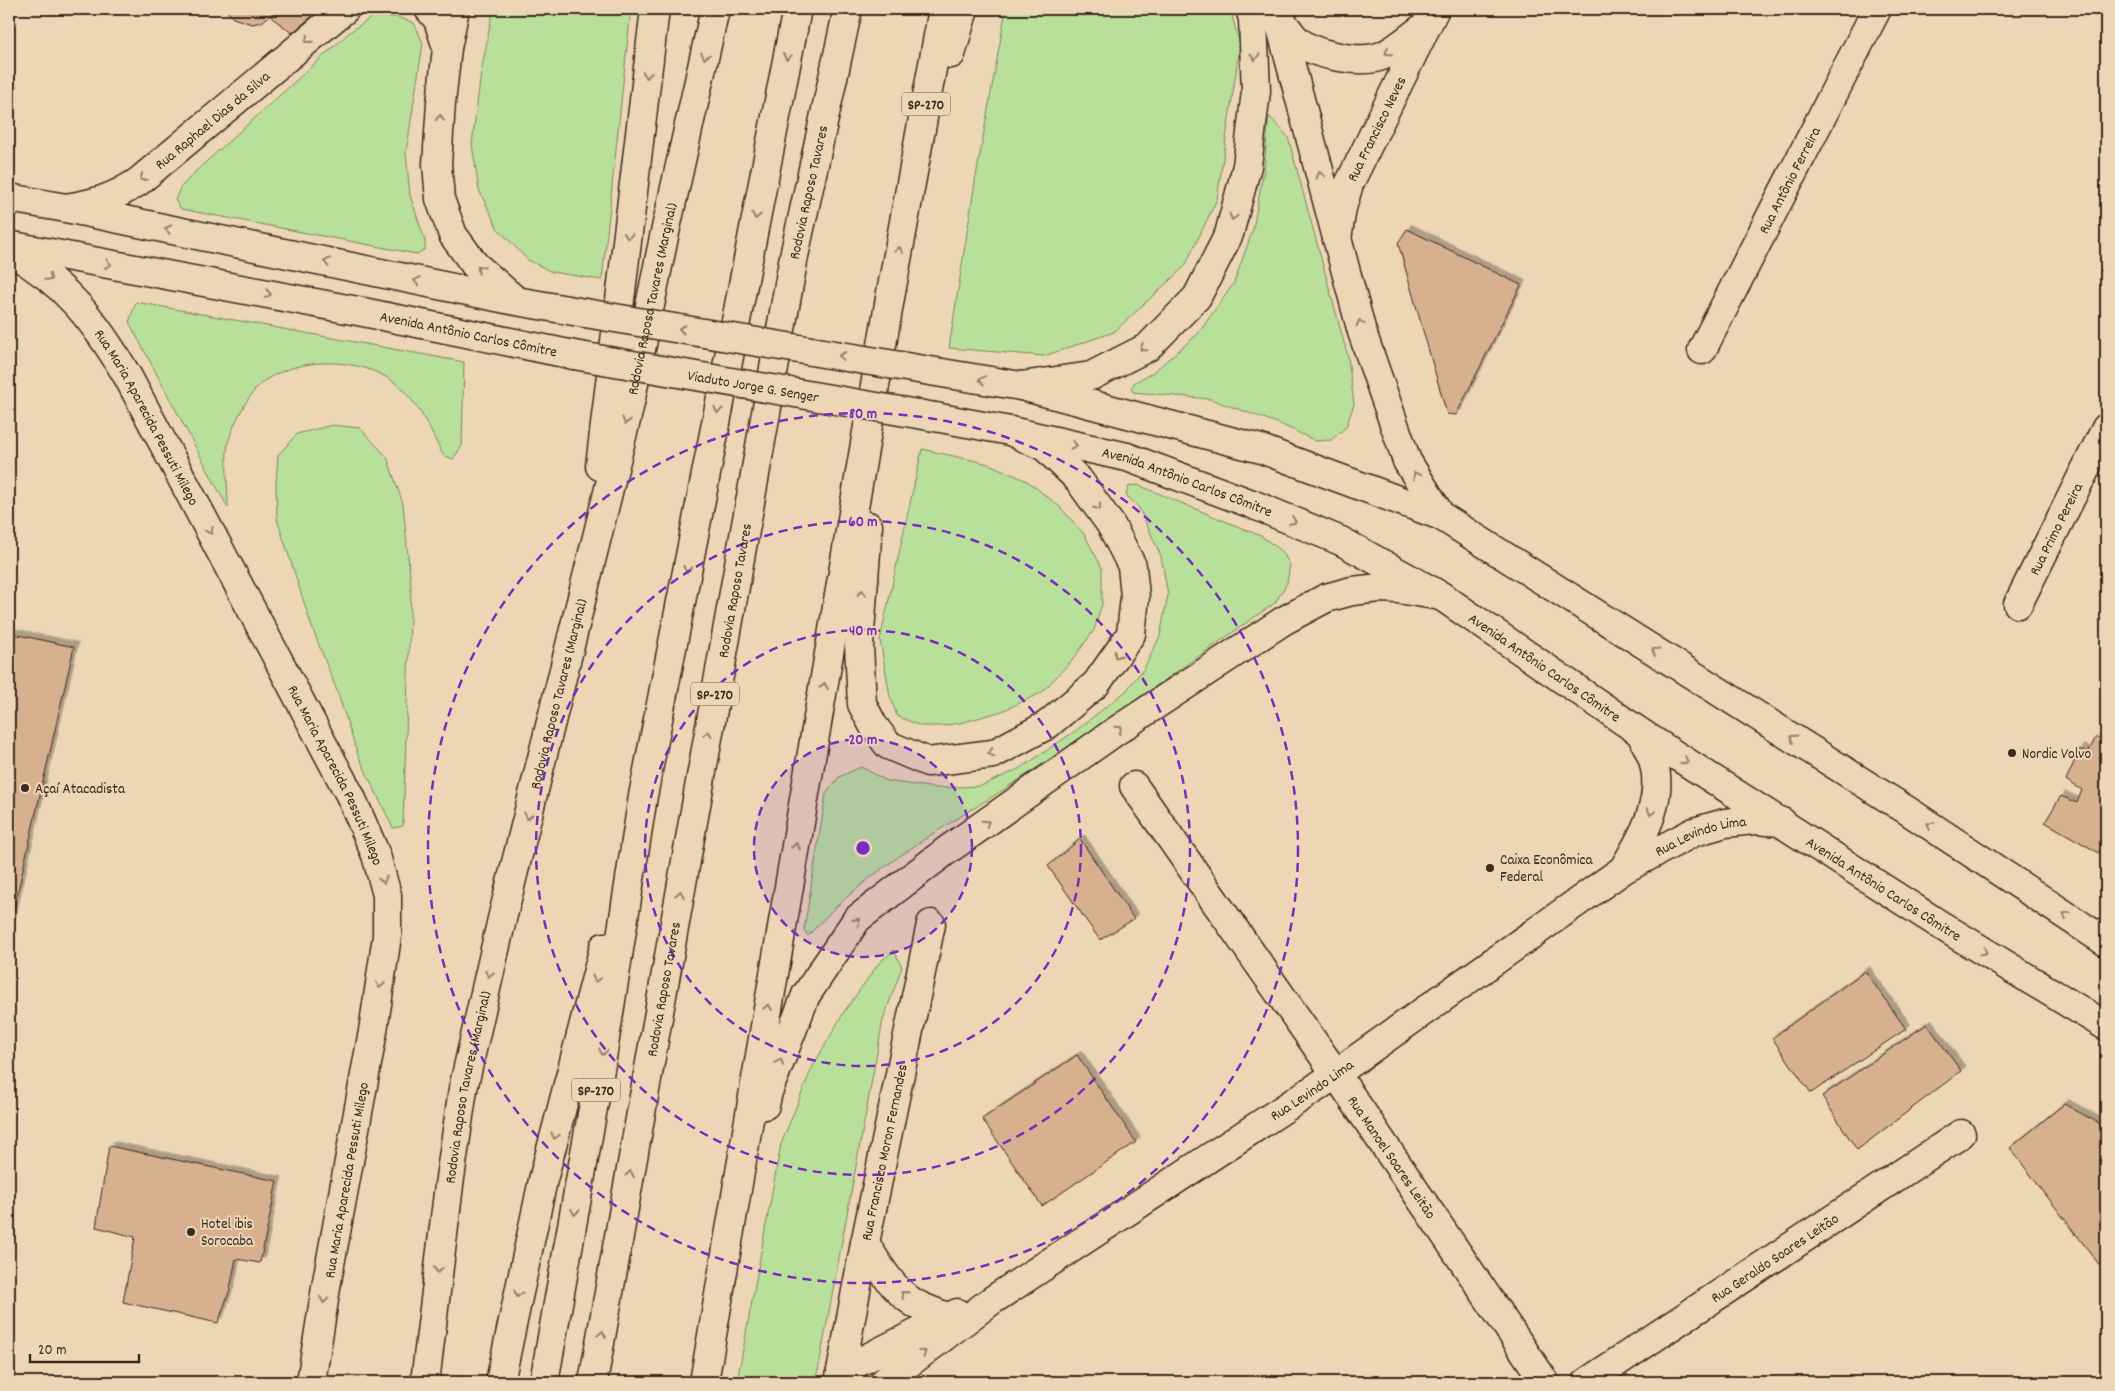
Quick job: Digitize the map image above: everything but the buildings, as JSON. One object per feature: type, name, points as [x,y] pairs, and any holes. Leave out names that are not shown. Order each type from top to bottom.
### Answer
[{"type":"main road","name":"Rua Raphael Dias da Silva","points":[[66,208],[97,202],[118,195],[138,182],[345,9]]},
{"type":"main road","points":[[429,9],[438,20],[446,48]]},
{"type":"main road","points":[[455,9],[446,48],[437,164],[440,200],[453,235],[475,265],[516,302]]},
{"type":"main road","points":[[585,585],[655,9]]},
{"type":"main road","name":"Rodovia Raposo Tavares (Marginal)","points":[[425,1382],[449,1185],[464,1089],[500,928],[629,408],[664,237],[715,9]]},
{"type":"main road","name":"SP-270","points":[[544,1382],[602,1058],[643,796],[797,9]]},
{"type":"main road","name":"Rodovia Raposo Tavares","points":[[593,1382],[794,256],[848,9]]},
{"type":"main road","name":"SP-270","points":[[705,1382],[890,298],[943,9]]},
{"type":"main road","points":[[908,200],[964,9]]},
{"type":"main road","points":[[1021,386],[1091,376],[1148,347],[1197,297],[1229,234],[1247,166],[1256,91],[1253,19],[1250,9]]},
{"type":"main road","name":"Rua Antônio Ferreira","points":[[1702,350],[1877,9]]},
{"type":"main road","points":[[1278,13],[1362,332],[1407,461],[1441,516]]},
{"type":"main road","name":"Rua Francisco Neves","points":[[1278,13],[1296,40],[1306,46],[1324,54],[1360,59],[1382,56],[1431,16]]},
{"type":"main road","name":"Rua Francisco Neves","points":[[1337,239],[1342,208],[1349,184],[1431,16]]},
{"type":"main road","points":[[9,198],[66,208],[516,302],[1021,386],[1261,449],[1441,516],[1900,806],[2106,942]]},
{"type":"main road","name":"Avenida Antônio Carlos Cômitre","points":[[9,245],[363,312],[574,355]]},
{"type":"main road","name":"Rua Maria Aparecida Pessuti Milego","points":[[9,251],[33,265],[66,291],[92,320],[128,377],[351,796],[376,855],[387,894],[387,936],[373,1031],[327,1281],[312,1382]]},
{"type":"main road","points":[[890,298],[864,570],[859,645],[862,704],[872,725],[888,746],[928,762],[993,754],[1047,725],[1096,684],[1131,634],[1135,597],[1132,566],[1111,525],[1078,479],[1044,447],[1010,431]]},
{"type":"main road","name":"Viaduto Jorge G. Senger","points":[[574,355],[935,418]]},
{"type":"main road","name":"Avenida Antônio Carlos Cômitre","points":[[935,418],[1010,431],[1127,456],[1342,541],[1441,596],[1640,732],[1942,926],[2106,1026]]},
{"type":"main road","name":"Rua Primo Pereira","points":[[2018,604],[2106,428]]},
{"type":"main road","points":[[705,1382],[768,1092],[806,995],[857,920],[946,851],[1116,731],[1283,621],[1326,598],[1352,591],[1380,588],[1398,589],[1441,596]]},
{"type":"main road","name":"Rua Levindo Lima","points":[[1624,869],[1642,838],[1656,796],[1656,777],[1652,758],[1640,732]]},
{"type":"main road","name":"Rua Manoel Soares Leitão","points":[[1134,786],[1336,1074],[1545,1382]]},
{"type":"main road","points":[[500,1382],[543,1180],[643,796]]},
{"type":"main road","name":"Rua Levindo Lima","points":[[884,1382],[991,1301],[1336,1074],[1624,869],[1694,832],[1726,823],[1754,820],[1782,822]]},
{"type":"main road","name":"Rua Francisco Moron Fernandes","points":[[840,1377],[865,1244],[931,924]]},
{"type":"main road","name":"Rua Geraldo Soares Leitão","points":[[1587,1382],[1962,1134]]},
{"type":"main road","points":[[865,1244],[884,1275],[902,1293],[916,1304],[947,1317]]},
{"type":"main road","name":"Rua Levindo Lima","points":[[840,1377],[947,1317],[991,1301]]},
{"type":"green space","points":[[493,9],[631,9],[602,280],[552,272],[528,260],[498,229],[479,190],[472,144],[481,73]]},
{"type":"green space","points":[[1006,9],[1230,9],[1240,45],[1217,199],[1185,266],[1114,332],[1044,356],[949,348],[975,182]]},
{"type":"green space","points":[[372,17],[397,17],[414,23],[423,43],[406,153],[410,195],[425,241],[425,249],[417,254],[181,209],[175,200],[180,188],[197,170],[350,32]]},
{"type":"green space","points":[[1269,116],[1288,137],[1348,357],[1354,404],[1346,427],[1331,440],[1316,441],[1280,424],[1210,399],[1133,392],[1131,388],[1135,382],[1152,373],[1198,334],[1234,283],[1253,229],[1264,169]]},
{"type":"green space","points":[[136,302],[464,362],[462,446],[453,459],[443,455],[423,416],[410,397],[394,382],[380,374],[347,364],[329,363],[295,367],[279,373],[258,386],[247,400],[238,418],[230,435],[227,449],[228,508],[129,322]]},
{"type":"green space","points":[[332,425],[360,428],[387,457],[403,504],[411,587],[403,826],[393,828],[358,755],[337,691],[312,627],[277,519],[276,483],[278,455],[297,434]]},
{"type":"green space","points":[[922,449],[989,464],[1027,481],[1059,506],[1084,534],[1102,568],[1102,604],[1094,630],[1074,658],[1041,693],[1002,711],[942,726],[921,726],[897,716],[890,696],[880,640]]},
{"type":"green space","points":[[1138,485],[1261,536],[1282,551],[1290,565],[1287,583],[1275,603],[1055,756],[909,849],[856,889],[808,936],[804,930],[826,794],[839,777],[861,767],[887,781],[936,788],[981,786],[1021,768],[1078,729],[1126,691],[1145,667],[1160,636],[1168,595],[1161,556],[1139,508],[1126,495],[1129,486]]},
{"type":"green space","points":[[894,950],[902,967],[883,1020],[816,1382],[737,1382],[781,1144],[812,1068],[844,1012],[879,963]]},
{"type":"place","name":"Nordic Volvo","points":[[2012,753]]},
{"type":"place","name":"Açaí Atacadista","points":[[25,788]]},
{"type":"place","name":"Caixa Econômica Federal","points":[[1490,868]]},
{"type":"place","name":"Hotel ibis Sorocaba","points":[[191,1232]]}]
